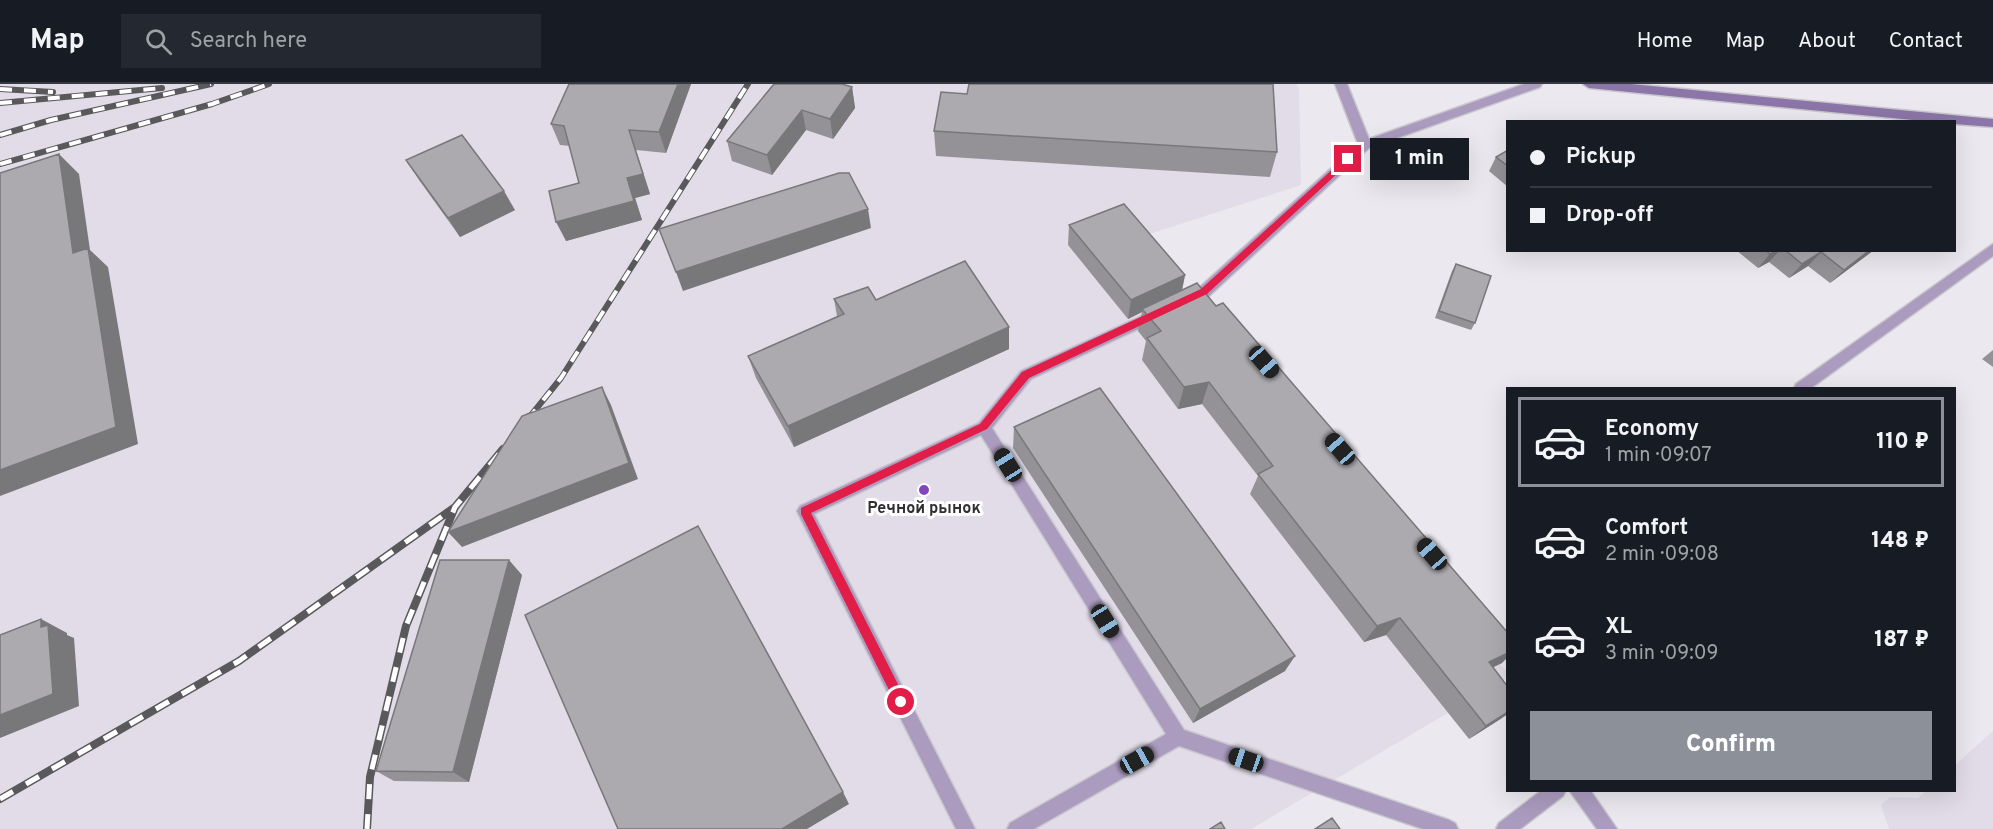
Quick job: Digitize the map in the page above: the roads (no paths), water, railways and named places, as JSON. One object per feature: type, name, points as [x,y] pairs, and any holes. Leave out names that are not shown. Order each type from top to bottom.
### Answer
[{"type":"street","points":[[1589,84],[1622,85],[1993,123]]},
{"type":"street","points":[[1967,120],[1993,129]]},
{"type":"lane","points":[[1341,84],[1365,145]]},
{"type":"lane","points":[[966,829],[805,511],[984,427],[1026,375],[1208,296],[1365,145],[1536,84]]},
{"type":"lane","points":[[1802,387],[1993,249]]},
{"type":"lane","points":[[984,427],[1178,737],[1449,829]]},
{"type":"lane","points":[[1016,829],[1178,737]]},
{"type":"lane","points":[[1505,829],[1554,792]]},
{"type":"lane","points":[[1580,792],[1608,829]]},
{"type":"railway","points":[[0,135],[51,120],[211,84]]},
{"type":"railway","points":[[0,164],[212,104],[269,84]]},
{"type":"railway","points":[[528,419],[561,378],[748,84]]},
{"type":"railway","points":[[0,103],[162,88]]},
{"type":"railway","points":[[0,89],[53,92]]},
{"type":"railway","points":[[524,424],[529,417]]},
{"type":"railway","points":[[455,507],[503,449]]},
{"type":"railway","points":[[0,799],[239,661],[455,507]]},
{"type":"railway","points":[[367,829],[370,777],[406,626],[455,507]]},
{"type":"place","name":"Речной рынок","points":[[924,490]]}]
